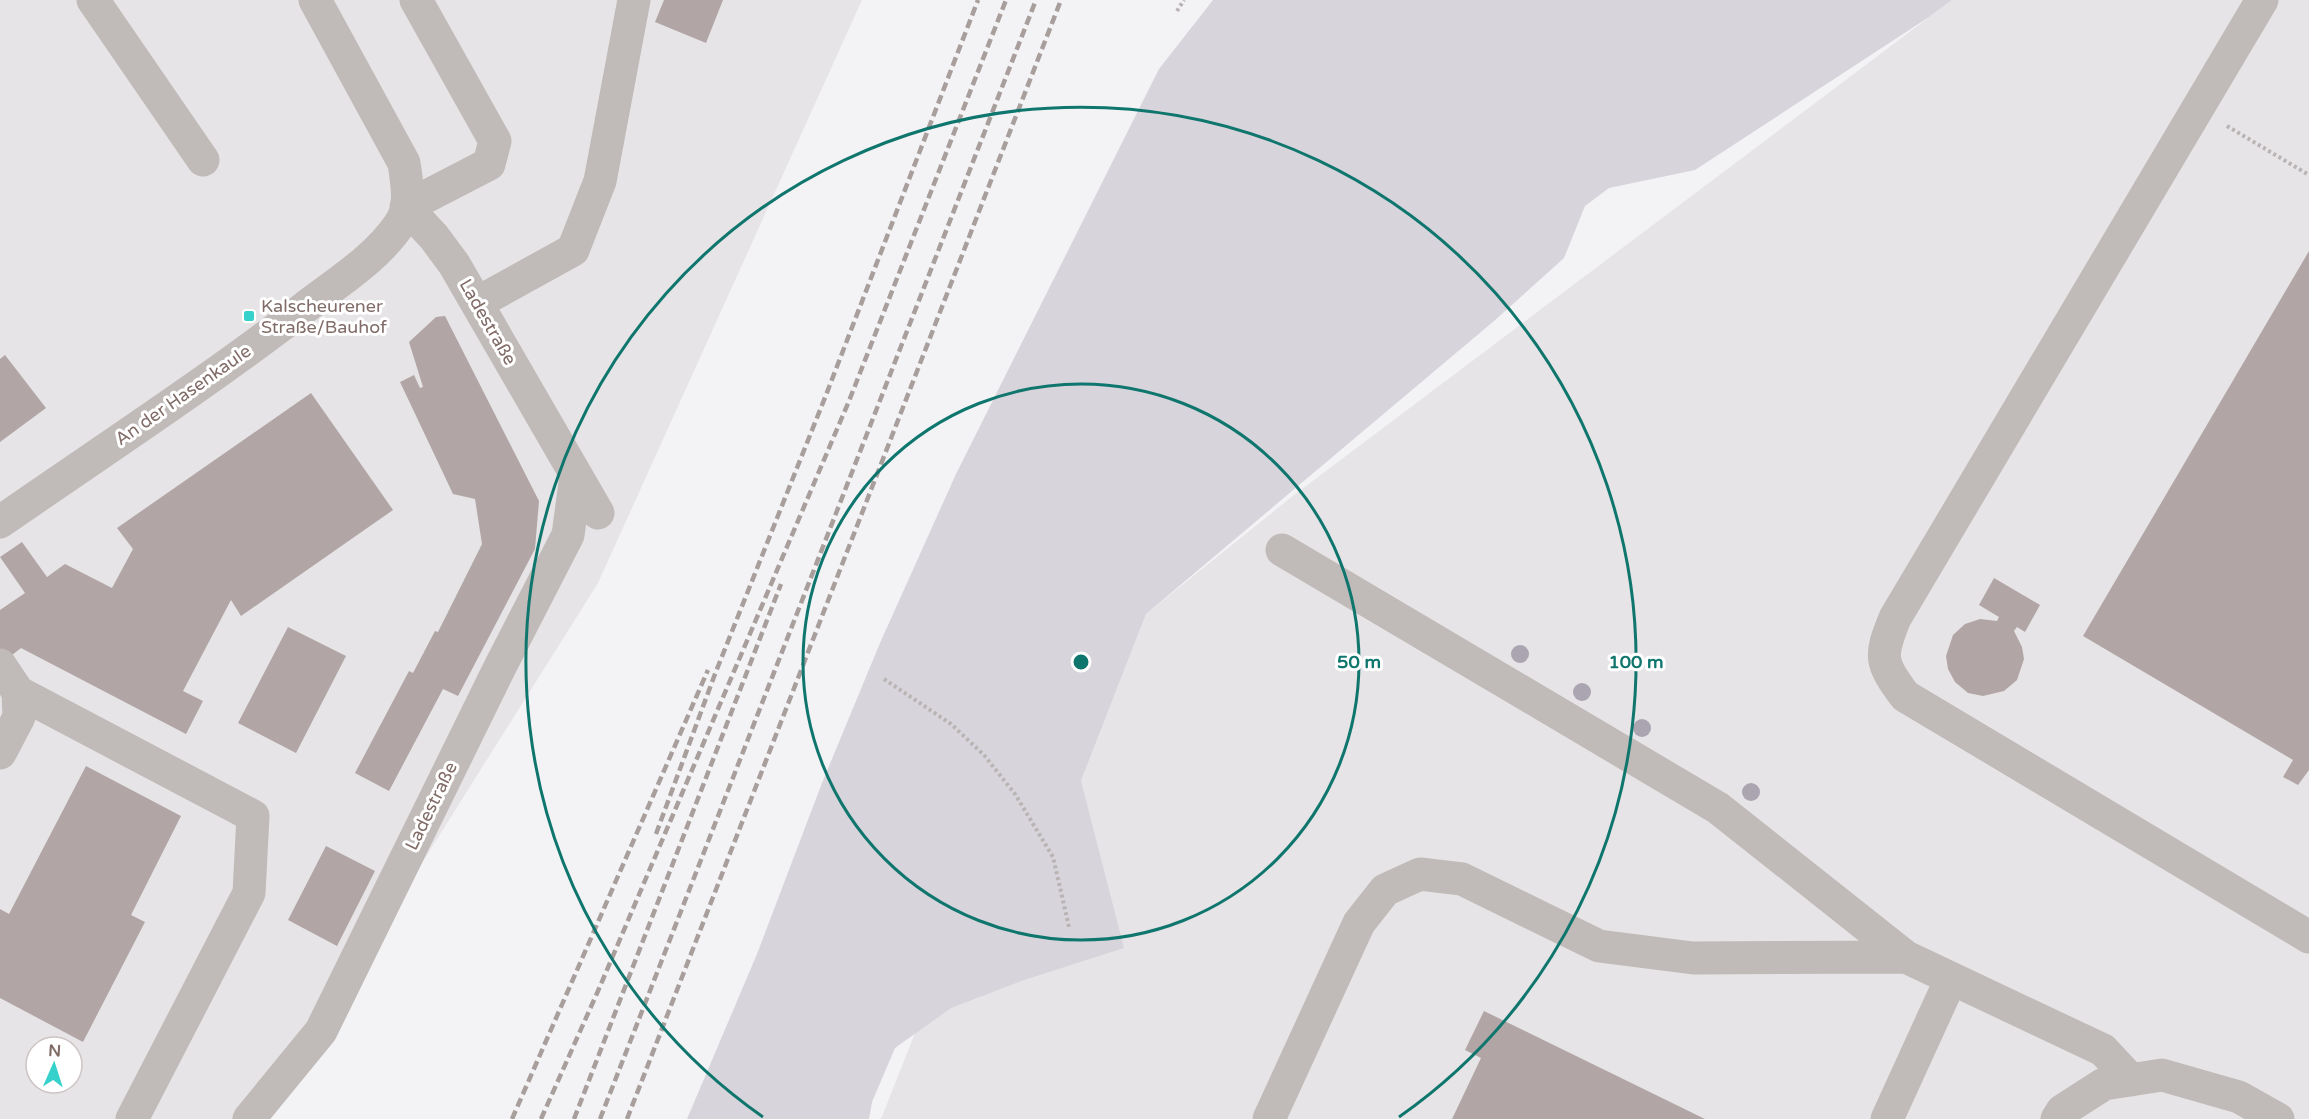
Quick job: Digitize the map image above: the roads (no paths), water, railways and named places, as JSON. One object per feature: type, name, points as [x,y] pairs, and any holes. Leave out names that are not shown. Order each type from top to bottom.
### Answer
[{"type":"street","points":[[93,0],[203,160]]},
{"type":"street","points":[[315,0],[404,163],[408,189],[406,207]]},
{"type":"street","points":[[406,207],[489,164],[495,141],[416,0]]},
{"type":"street","points":[[477,303],[573,250],[600,181],[634,0]]},
{"type":"street","points":[[2262,0],[1895,618],[1883,647],[1888,672],[1905,696],[2309,937]]},
{"type":"street","name":"Ladestraße","points":[[406,207],[434,237],[454,264],[598,513]]},
{"type":"street","name":"An der Hasenkaule","points":[[0,522],[243,355],[369,258],[400,224],[406,207]]},
{"type":"street","name":"Ladestraße","points":[[249,1119],[321,1031],[498,669],[568,535],[576,476]]},
{"type":"street","points":[[1282,550],[1718,808],[1906,957],[2103,1050],[2131,1080]]},
{"type":"street","points":[[0,665],[18,692],[252,816],[249,893],[132,1119]]},
{"type":"street","points":[[0,753],[19,717],[18,692]]},
{"type":"street","points":[[1269,1119],[1359,923],[1385,890],[1420,874],[1462,879],[1599,945],[1693,958],[1906,957]]},
{"type":"street","points":[[1887,1119],[1951,979]]},
{"type":"street","points":[[2057,1119],[2062,1111],[2104,1084],[2162,1075],[2239,1097],[2278,1119]]},
{"type":"railway","points":[[656,834],[715,674],[826,395],[978,0]]},
{"type":"railway","points":[[541,1119],[598,991],[849,401],[1006,0]]},
{"type":"railway","points":[[600,1119],[1036,0]]},
{"type":"railway","points":[[627,1119],[1061,0]]},
{"type":"railway","points":[[574,1119],[781,584]]},
{"type":"railway","points":[[512,1119],[708,670]]},
{"type":"place","name":"Kalscheurener Straße/Bauhof","points":[[249,316]]}]
